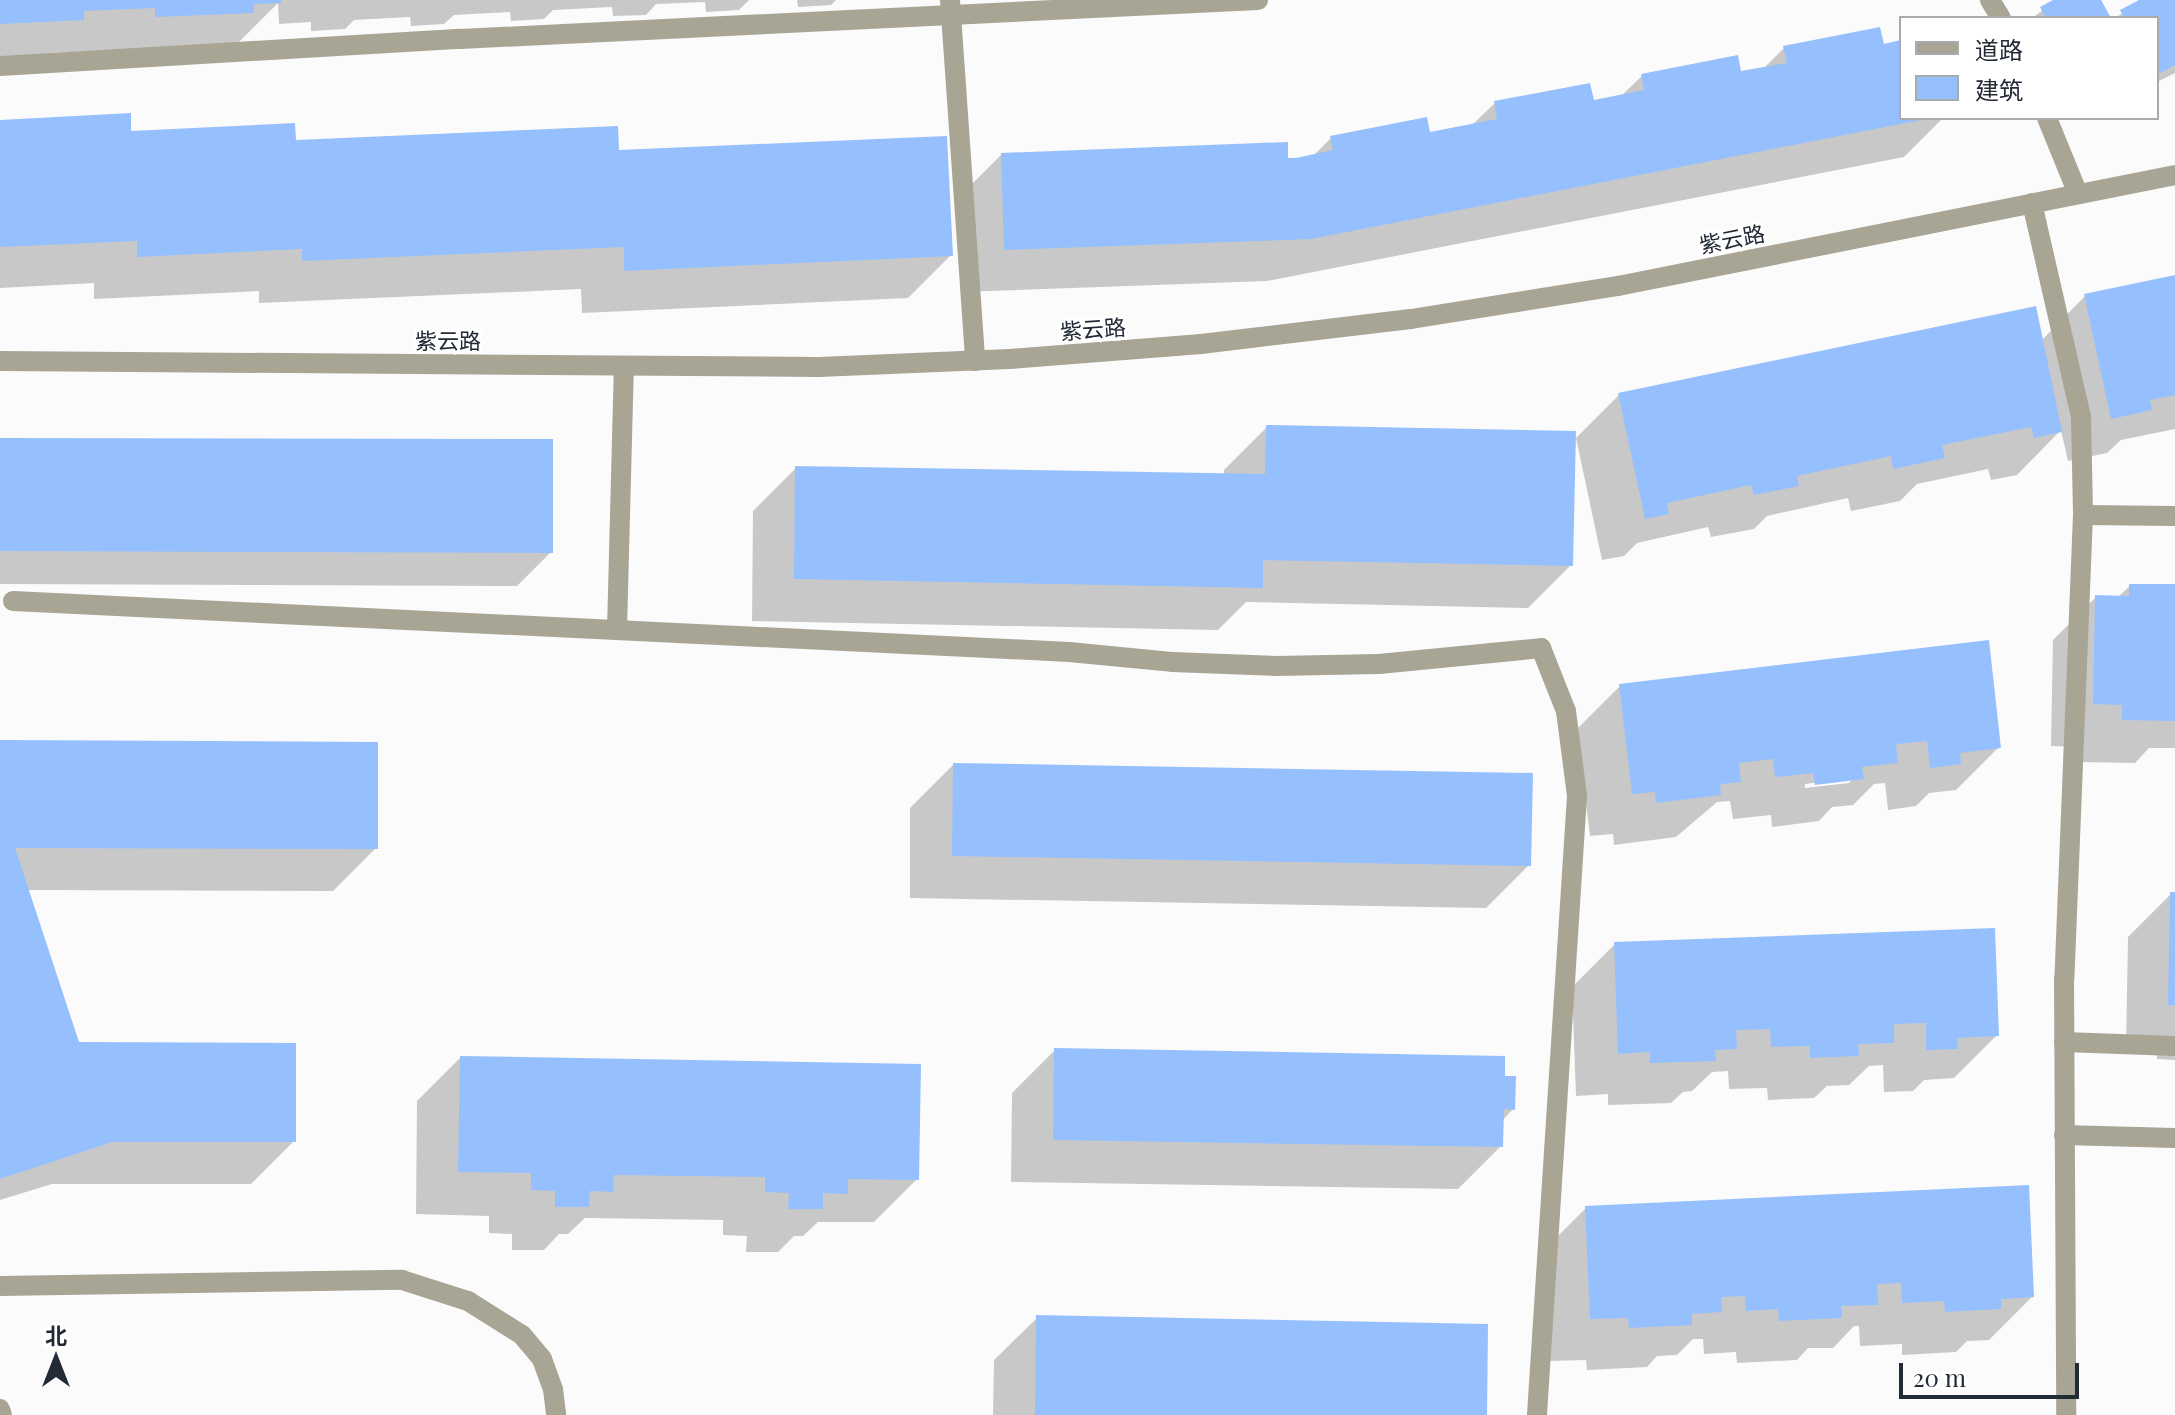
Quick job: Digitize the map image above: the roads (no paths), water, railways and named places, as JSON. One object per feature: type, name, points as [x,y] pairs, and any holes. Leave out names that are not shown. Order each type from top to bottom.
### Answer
[{"type":"street","points":[[0,66],[951,8],[1258,0]]},
{"type":"street","points":[[951,8],[975,361]]},
{"type":"street","points":[[2048,120],[2078,194]]},
{"type":"street","name":"紫云路","points":[[0,361],[819,367],[975,361],[1201,344],[1426,317],[1618,286],[2175,175]]},
{"type":"street","points":[[2032,203],[2081,417],[2083,515],[2064,1042],[2066,1415]]},
{"type":"street","points":[[617,630],[624,366]]},
{"type":"street","points":[[2083,515],[2175,516]]},
{"type":"street","points":[[13,601],[1276,666],[1379,664],[1541,648],[1566,711],[1577,796],[1537,1415]]},
{"type":"street","points":[[2064,1042],[2175,1046]]},
{"type":"street","points":[[2064,1135],[2175,1138]]},
{"type":"street","points":[[0,1286],[402,1280],[468,1301],[522,1335],[542,1359],[553,1389],[556,1415]]},
{"type":"street","points":[[0,1409],[2,1415]]}]
